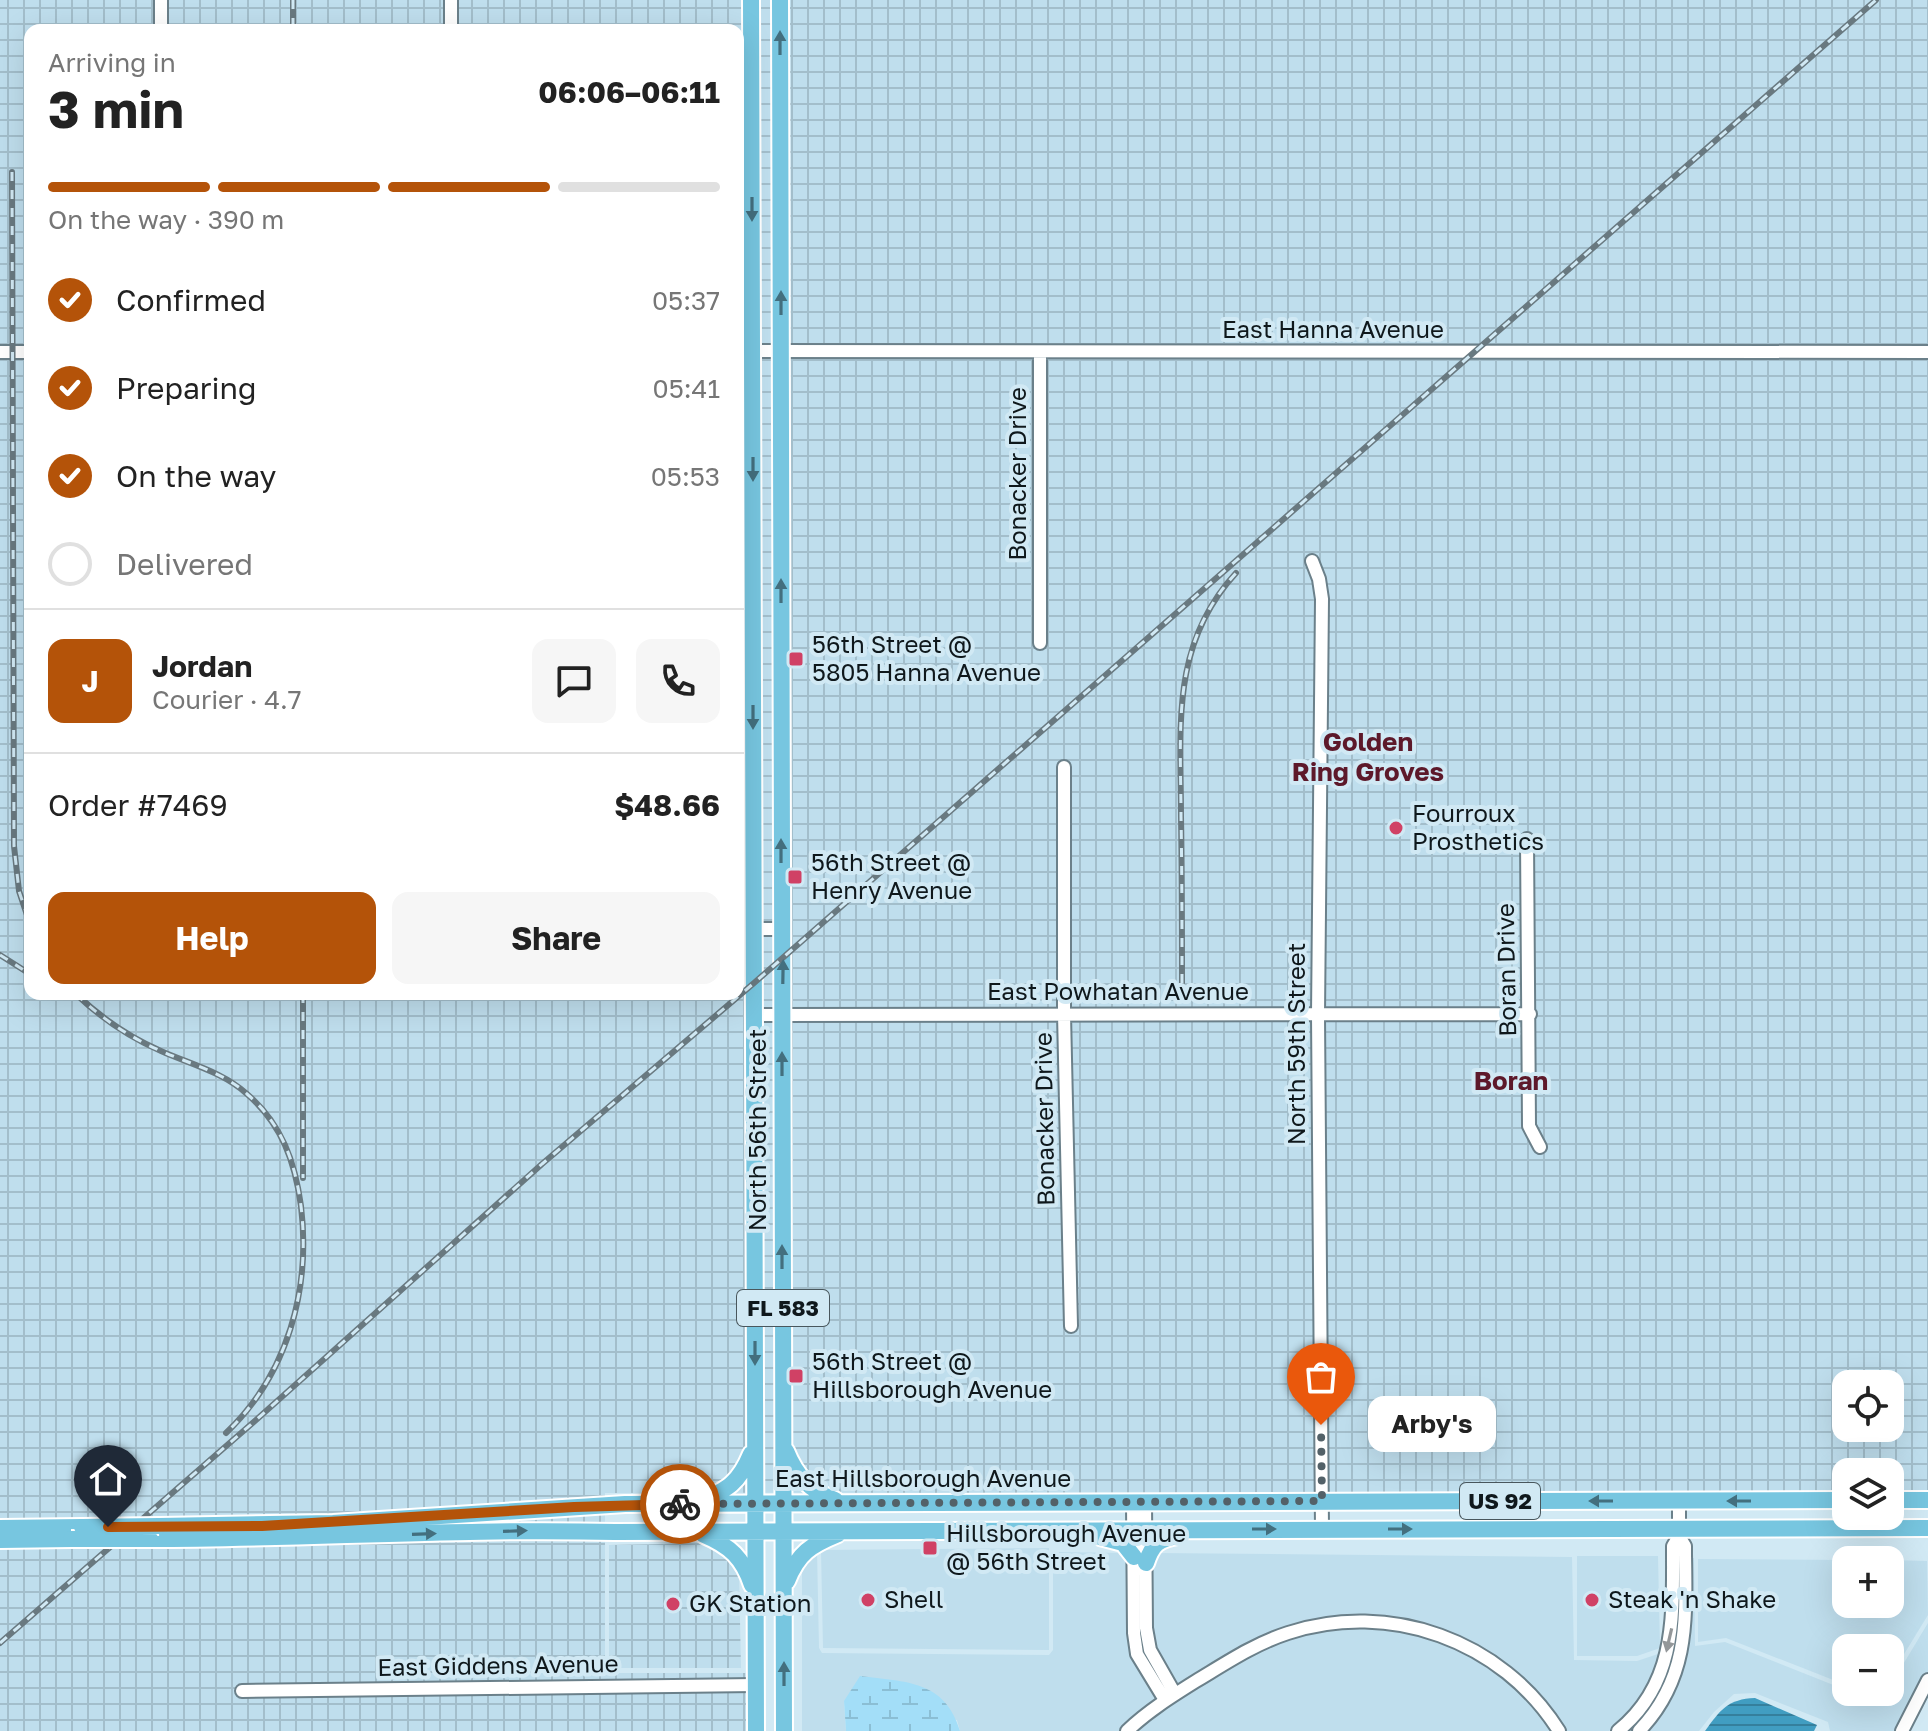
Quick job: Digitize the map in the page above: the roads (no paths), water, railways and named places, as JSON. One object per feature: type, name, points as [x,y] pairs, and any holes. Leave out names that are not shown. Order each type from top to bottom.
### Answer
[{"type":"main road","name":"North 56th Street","points":[[751,0],[752,131],[745,351],[753,639],[746,929],[755,1015],[756,1731]]},
{"type":"main road","name":"North 56th Street","points":[[780,0],[784,1731]]},
{"type":"main road","points":[[752,131],[781,131]]},
{"type":"main road","points":[[753,639],[781,639]]},
{"type":"main road","points":[[783,1443],[793,1469],[803,1482],[823,1496],[844,1503]]},
{"type":"main road","points":[[695,1504],[732,1485],[743,1474],[755,1445]]},
{"type":"main road","name":"East Hillsborough Avenue","points":[[154,1533],[593,1506],[1832,1500]]},
{"type":"main road","points":[[1904,1500],[1928,1500]]},
{"type":"main road","name":"East Hillsborough Avenue","points":[[0,1528],[262,1539],[549,1530],[1679,1532],[1928,1528]]},
{"type":"main road","points":[[1059,1530],[1113,1539],[1123,1543],[1140,1560],[1160,1539],[1205,1530]]},
{"type":"main road","points":[[694,1531],[724,1544],[738,1555],[747,1568],[755,1594]]},
{"type":"main road","points":[[784,1588],[794,1563],[805,1552],[819,1542],[847,1531]]},
{"type":"main road","name":"East Hillsborough Avenue","points":[[0,1540],[76,1533]]},
{"type":"street","points":[[161,0],[161,24]]},
{"type":"street","points":[[451,0],[451,24]]},
{"type":"street","name":"East Hanna Avenue","points":[[745,351],[1928,352]]},
{"type":"street","points":[[0,352],[24,352]]},
{"type":"street","name":"Bonacker Drive","points":[[1040,352],[1040,643]]},
{"type":"street","name":"North 59th Street","points":[[1312,561],[1322,599],[1318,1015],[1322,1529]]},
{"type":"street","name":"Bonacker Drive","points":[[1064,767],[1064,1014],[1071,1326]]},
{"type":"street","name":"Boran Drive","points":[[1527,839],[1529,1126],[1540,1147]]},
{"type":"street","points":[[746,929],[782,929]]},
{"type":"street","name":"East Powhatan Avenue","points":[[755,1015],[1530,1014]]},
{"type":"street","points":[[1618,1731],[1635,1717],[1660,1677],[1672,1631],[1673,1546],[1679,1532],[1679,1501]]},
{"type":"street","points":[[1139,1502],[1140,1560],[1134,1633],[1137,1654],[1170,1697]]},
{"type":"street","points":[[1639,1731],[1654,1715],[1671,1687],[1681,1656],[1685,1613],[1685,1546],[1679,1532]]},
{"type":"street","points":[[1127,1731],[1170,1697],[1242,1653],[1275,1638],[1313,1626],[1375,1620],[1420,1629],[1454,1642],[1501,1667],[1548,1713],[1559,1731]]},
{"type":"street","points":[[1902,1731],[1928,1680]]},
{"type":"street","name":"East Giddens Avenue","points":[[242,1691],[756,1685]]},
{"type":"railway","points":[[293,0],[293,24]]},
{"type":"railway","points":[[744,992],[1876,0]]},
{"type":"railway","points":[[12,172],[14,846],[19,891],[24,906]]},
{"type":"railway","points":[[1182,983],[1180,751],[1184,688],[1200,629],[1215,600],[1236,573]]},
{"type":"railway","points":[[0,955],[24,970]]},
{"type":"railway","points":[[83,1000],[105,1019],[138,1040],[238,1086],[269,1118],[291,1159],[301,1206],[303,1237],[298,1299],[280,1357],[247,1410],[226,1433]]},
{"type":"railway","points":[[303,1000],[303,1178]]},
{"type":"railway","points":[[0,1643],[256,1420],[542,1164],[734,1000]]},
{"type":"place","name":"56th Street @ 5805 Hanna Avenue","points":[[796,659]]},
{"type":"place","name":"Fourroux Prosthetics","points":[[1396,828]]},
{"type":"place","name":"56th Street @ Henry Avenue","points":[[795,877]]},
{"type":"place","name":"56th Street @ Hillsborough Avenue","points":[[796,1376]]},
{"type":"place","name":"Arby's","points":[[1321,1425]]},
{"type":"place","name":"Hillsborough Avenue @ 56th Street","points":[[930,1548]]},
{"type":"place","name":"Shell","points":[[868,1600]]},
{"type":"place","name":"Steak 'n Shake","points":[[1592,1600]]},
{"type":"place","name":"GK Station","points":[[673,1604]]},
{"type":"district","name":"Golden Ring Groves","points":[[1368,757]]},
{"type":"district","name":"Boran","points":[[1511,1081]]}]
